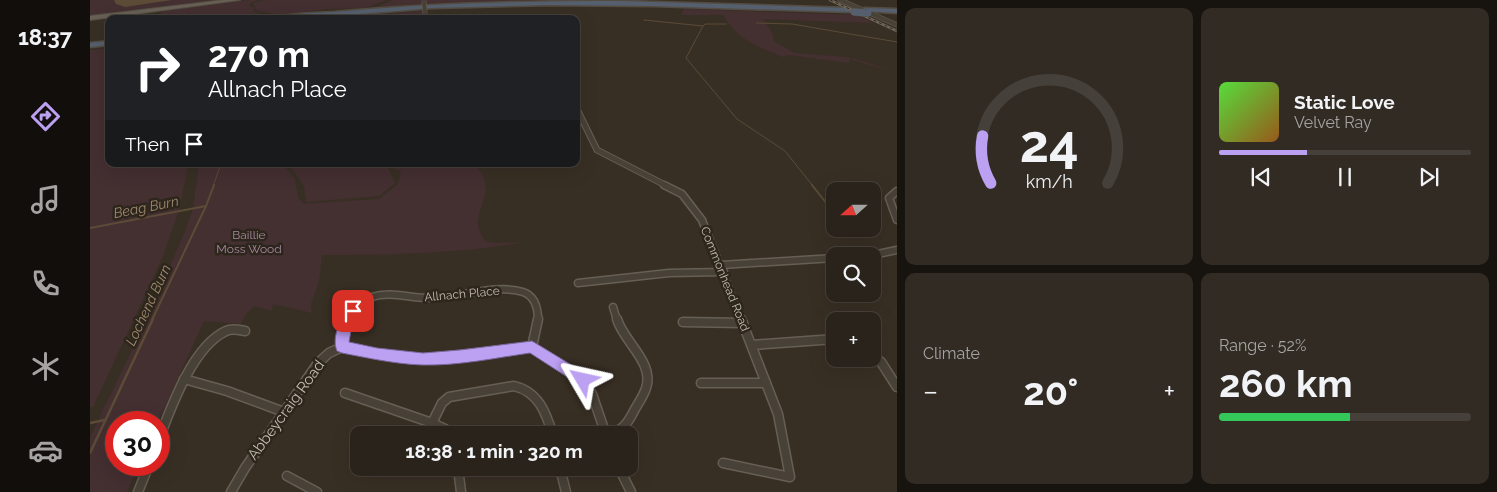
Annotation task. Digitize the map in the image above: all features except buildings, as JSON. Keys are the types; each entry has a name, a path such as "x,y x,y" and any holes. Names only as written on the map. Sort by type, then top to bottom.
{"highway":[{"path":"322,15 400,8 528,3 637,4 852,11"},
{"path":"352,15 446,8 573,5 897,12"},
{"path":"90,44 105,42"}],"main road":[{"path":"114,15 237,0"},
{"path":"90,18 105,16"}],"street":[{"path":"840,0 897,25"},
{"path":"424,1 426,15"},
{"name":"Commonhead Road","path":"580,115 600,153 682,194 702,220 781,424 790,477 723,463"},
{"path":"897,191 889,198 897,220"},
{"path":"881,253 897,250"},
{"path":"578,283 826,259"},
{"name":"Allnach Place","path":"342,347 343,332 348,318 358,306 372,297 390,294 436,298 510,290 525,293 536,304 539,322 532,347"},
{"path":"613,307 624,336 644,364 648,382 626,426"},
{"path":"684,322 743,323"},
{"path":"170,413 184,379 221,333 233,329 246,331"},
{"path":"752,345 826,340"},
{"path":"342,347 377,354 423,359 532,347 583,380 592,394 604,426"},
{"name":"Abbeycraig Road","path":"231,492 245,468 318,363 329,352 342,347"},
{"path":"881,362 897,387"},
{"path":"184,379 227,391 284,412"},
{"path":"701,383 766,383"},
{"path":"432,423 442,403 449,397 514,386 531,393 543,405 550,426"},
{"path":"345,393 438,426"},
{"path":"138,492 145,476"},
{"path":"287,476 317,492"},
{"path":"459,476 461,492"},
{"path":"562,476 566,492"},
{"path":"623,476 631,492"}],"green space":[{"path":"90,0 230,0 105,15 90,18"},
{"path":"258,0 250,3 250,6 254,8 253,11 260,14 279,15 161,15 162,11"},
{"path":"266,0 386,0 365,8 327,9 279,15 256,10 253,3"},
{"path":"393,0 554,0 373,8"},
{"path":"684,9 857,15 873,23 763,19 772,33 774,41 794,53 846,57 897,73 849,59 849,63 788,55 783,57 748,41 735,31 723,15 681,15"},
{"path":"352,10 304,15 283,15"},
{"path":"422,11 423,15 374,15"},
{"path":"105,48 105,167 187,167 180,207 163,256 93,407 90,407 90,50"},
{"name":"Baillie Moss Wood","path":"199,167 285,167 295,179 298,197 303,204 379,199 398,184 401,171 392,167 477,167 486,186 478,223 484,240 492,243 525,242 449,251 322,255 319,281 311,304 312,313 273,304 272,311 254,306 245,315 241,324 204,321 163,411 105,411 105,476 134,476 127,492 90,492 90,437 150,313 193,208"},
{"path":"291,167 387,167 395,183 379,196 306,202 304,186"}],"shaded area":[{"path":"114,0 172,0 125,7 116,4"}],"waterway":[{"path":"644,20 703,26"},
{"path":"756,23 792,24 897,42"},
{"path":"703,26 705,24 726,24"},
{"path":"703,26 686,58 737,119 785,151 813,186"},
{"name":"Lochend Burn","path":"213,186 220,167"},
{"name":"Lochend Burn","path":"206,206 214,185"},
{"path":"812,185 826,203"},
{"name":"Beag Burn","path":"90,228 206,206"},
{"name":"Lochend Burn","path":"152,320 206,206"},
{"name":"Lochend Burn","path":"90,453 153,319"},
{"path":"90,423 105,420"}],"railway":[{"path":"830,0 897,31"}],"route":[{"path":"353,311 345,324 342,347 377,354 423,359 460,356 528,346 540,350 583,380"}]}
